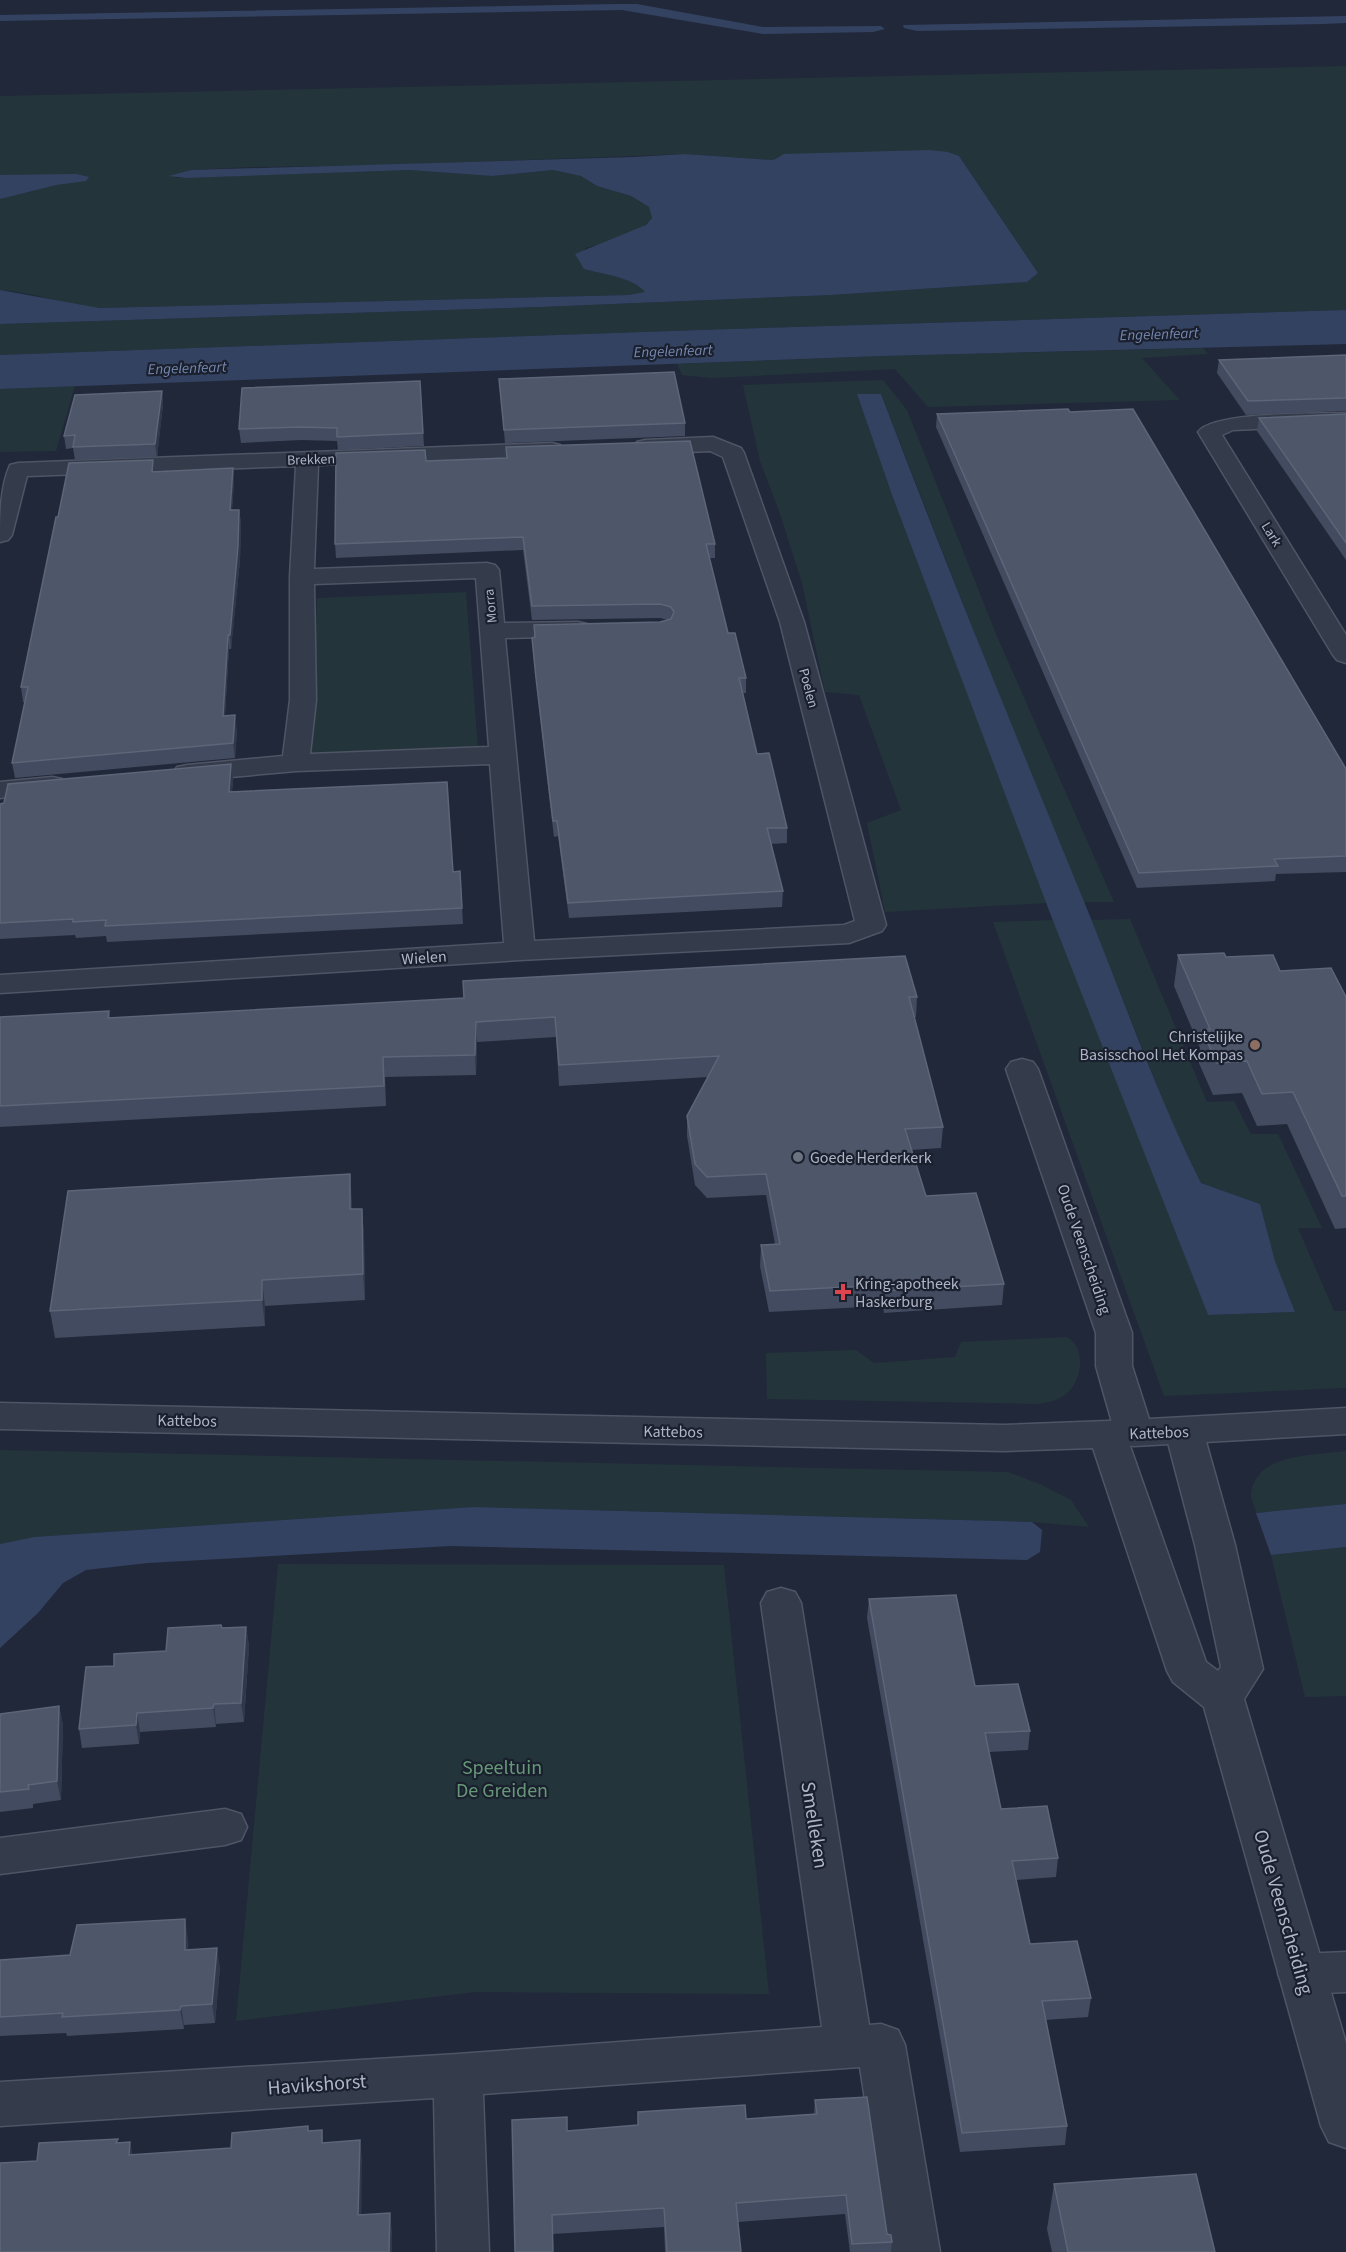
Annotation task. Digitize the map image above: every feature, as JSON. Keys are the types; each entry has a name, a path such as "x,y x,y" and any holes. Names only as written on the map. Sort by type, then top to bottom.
{"street":[{"name":"Lark","path":"1346,419 1230,424 1209,432 1346,655"},
{"name":"Poelen","path":"629,447 712,444 733,453 792,622 871,925 849,934"},
{"name":"Brekken","path":"0,535 18,470 569,449"},
{"path":"296,763 303,700 302,577 307,459"},
{"name":"Morra","path":"302,577 487,570 520,951"},
{"path":"493,631 601,628"},
{"path":"165,775 296,763 503,755"},
{"path":"0,790 83,783"},
{"name":"Wielen","path":"0,984 520,951 849,934"},
{"name":"Oude Veenscheiding","path":"1022,1069 1114,1333 1114,1366 1121,1433 1118,1472 1188,1671 1223,1698 1346,2126"},
{"name":"Kattebos","path":"0,1416 993,1438 1184,1431 1346,1420"},
{"path":"1184,1431 1215,1545 1242,1669 1223,1698"},
{"name":"Smelleken","path":"781,1603 849,2046"},
{"path":"0,1856 225,1827"},
{"path":"1301,1974 1346,1972"},
{"path":"463,2252 458,2075 881,2045 914,2252"},
{"name":"Havikshorst","path":"0,2104 458,2075"}],"green space":[{"path":"1346,66 1346,310 0,355 0,324 540,307 831,295 1027,282 1038,273 959,156 948,152 779,156 773,160 685,154 387,165 249,167 191,170 175,178 409,170 492,176 553,170 581,176 597,186 631,196 649,207 652,218 639,230 622,238 585,248 584,269 625,279 645,292 628,295 99,308 87,306 0,290 0,96"},
{"path":"1203,348 1208,354 1142,358 1180,400 928,407 895,369 712,378 682,375 677,364 882,356"},
{"path":"883,380 907,410 996,634 1114,902 1084,902 1001,701 881,394 857,394 892,495 1047,903 885,912 867,823 901,810 859,695 825,692 802,583 760,461 743,385"},
{"path":"75,386 56,451 0,452 0,389"},
{"path":"466,592 478,749 310,755 317,598"},
{"path":"1130,919 1207,1102 1234,1101 1251,1134 1278,1134 1322,1228 1298,1228 1334,1311 1346,1311 1346,1388 1164,1396 993,922 1054,920 1208,1315 1295,1312 1275,1261 1260,1204 1201,1183 1171,1120 1091,920"},
{"path":"1067,1337 1078,1349 1079,1373 1066,1394 1046,1403 767,1399 766,1353 856,1350 874,1363 955,1357 961,1342"},
{"path":"0,1450 1008,1472 1040,1484 1071,1500 1089,1527 1032,1522 473,1507 34,1537 0,1544"},
{"path":"1346,1451 1346,1504 1256,1513 1251,1494 1255,1481 1263,1471 1275,1463 1289,1459"},
{"path":"1346,1547 1346,1696 1305,1697 1271,1555"},
{"name":"Speeltuin De Greiden","path":"278,1564 724,1565 769,1994 475,1992 236,2021"}],"water":[{"path":"637,4 763,27 881,26 885,29 873,32 763,34 622,10 0,21 0,15"},
{"path":"1346,16 1346,23 1323,24 917,31 904,28 903,25"},
{"path":"929,150 959,156 1038,273 1027,282 831,295 540,307 0,324 0,290 99,308 628,295 645,292 625,279 584,269 575,254 646,225 652,218 649,207 631,196 597,186 581,176 553,170 492,176 409,170 186,178 169,176 191,170 685,154 773,160 784,154"},
{"path":"76,174 89,177 86,181 56,185 0,199 0,175"},
{"name":"Engelenfeart","path":"1346,310 1346,344 882,356 0,389 0,355"},
{"path":"857,394 881,394 980,647 1184,1148 1201,1183 1260,1204 1275,1261 1295,1312 1208,1315 1050,913 892,495"},
{"path":"1346,1504 1346,1547 1271,1555 1256,1513"},
{"path":"473,1507 1032,1522 1042,1530 1040,1552 1027,1560 450,1546 148,1563 86,1570 63,1583 38,1613 0,1648 0,1544 34,1537"}],"building":[{"path":"1346,355 1346,398 1248,401 1219,360"},
{"path":"674,372 685,423 504,430 499,379"},
{"path":"420,381 423,433 337,437 337,428 239,429 242,388"},
{"path":"162,391 155,444 73,447 75,435 64,436 75,395"},
{"path":"1068,409 1070,412 1133,409 1346,769 1346,856 1274,859 1278,866 1139,873 937,414"},
{"path":"1346,414 1346,543 1259,418"},
{"path":"690,441 715,544 706,544 728,633 735,633 746,678 739,678 757,754 769,753 787,828 767,828 783,891 568,903 557,821 553,821 550,797 532,638 535,637 534,625 660,622 671,619 674,612 671,607 660,604 532,606 523,537 335,544 336,453 425,450 426,461 507,458 506,447"},
{"path":"153,460 152,472 233,468 230,510 239,510 238,546 230,635 228,635 223,716 235,715 233,743 12,763 28,687 21,687 69,463"},
{"path":"231,764 229,792 447,782 453,872 460,871 462,908 105,926 106,920 73,922 73,919 0,923 0,804 4,803 8,784"},
{"path":"1224,953 1226,957 1273,955 1280,971 1331,968 1346,997 1346,1196 1342,1196 1293,1092 1262,1094 1247,1061 1217,1063 1202,1030 1210,1029 1178,955"},
{"path":"905,956 917,997 909,997 943,1127 905,1129 926,1196 976,1193 1004,1284 885,1291 884,1285 770,1291 761,1245 780,1244 766,1174 707,1177 695,1164 687,1116 719,1056 559,1065 555,1017 476,1022 475,1055 383,1057 384,1086 0,1106 0,1017 109,1011 108,1018 464,998 463,981"},
{"path":"350,1174 350,1209 362,1209 363,1274 262,1280 262,1300 50,1311 68,1191"},
{"path":"956,1595 975,1686 1018,1684 1030,1731 985,1733 1001,1809 1047,1806 1058,1858 1012,1861 1030,1944 1077,1941 1091,1998 1042,2001 1067,2126 962,2133 869,1599"},
{"path":"221,1625 222,1628 246,1627 241,1703 214,1704 213,1708 137,1713 136,1725 79,1729 86,1667 114,1666 114,1654 166,1651 168,1628"},
{"path":"59,1706 57,1781 28,1785 29,1789 0,1792 0,1714"},
{"path":"185,1919 185,1950 217,1948 212,2004 181,2006 180,2010 62,2017 63,2013 0,2017 0,1960 70,1955 77,1925"},
{"path":"867,2097 887,2234 891,2235 892,2242 852,2244 846,2195 736,2203 741,2252 667,2252 664,2208 552,2215 553,2252 515,2252 512,2120 567,2117 567,2131 638,2125 638,2112 745,2105 746,2119 817,2114 815,2100"},
{"path":"308,2126 308,2131 322,2130 322,2143 360,2140 358,2215 390,2213 389,2252 0,2252 0,2163 37,2161 39,2143 118,2139 116,2143 130,2142 129,2155 231,2148 232,2133"},
{"path":"1196,2174 1215,2252 1068,2252 1054,2184"}],"place":[{"name":"Christelijke Basisschool Het Kompas","path":"1255,1045"},
{"name":"Goede Herderkerk","path":"798,1157"},
{"name":"Kring-apotheek Haskerburg","path":"843,1292"}]}
